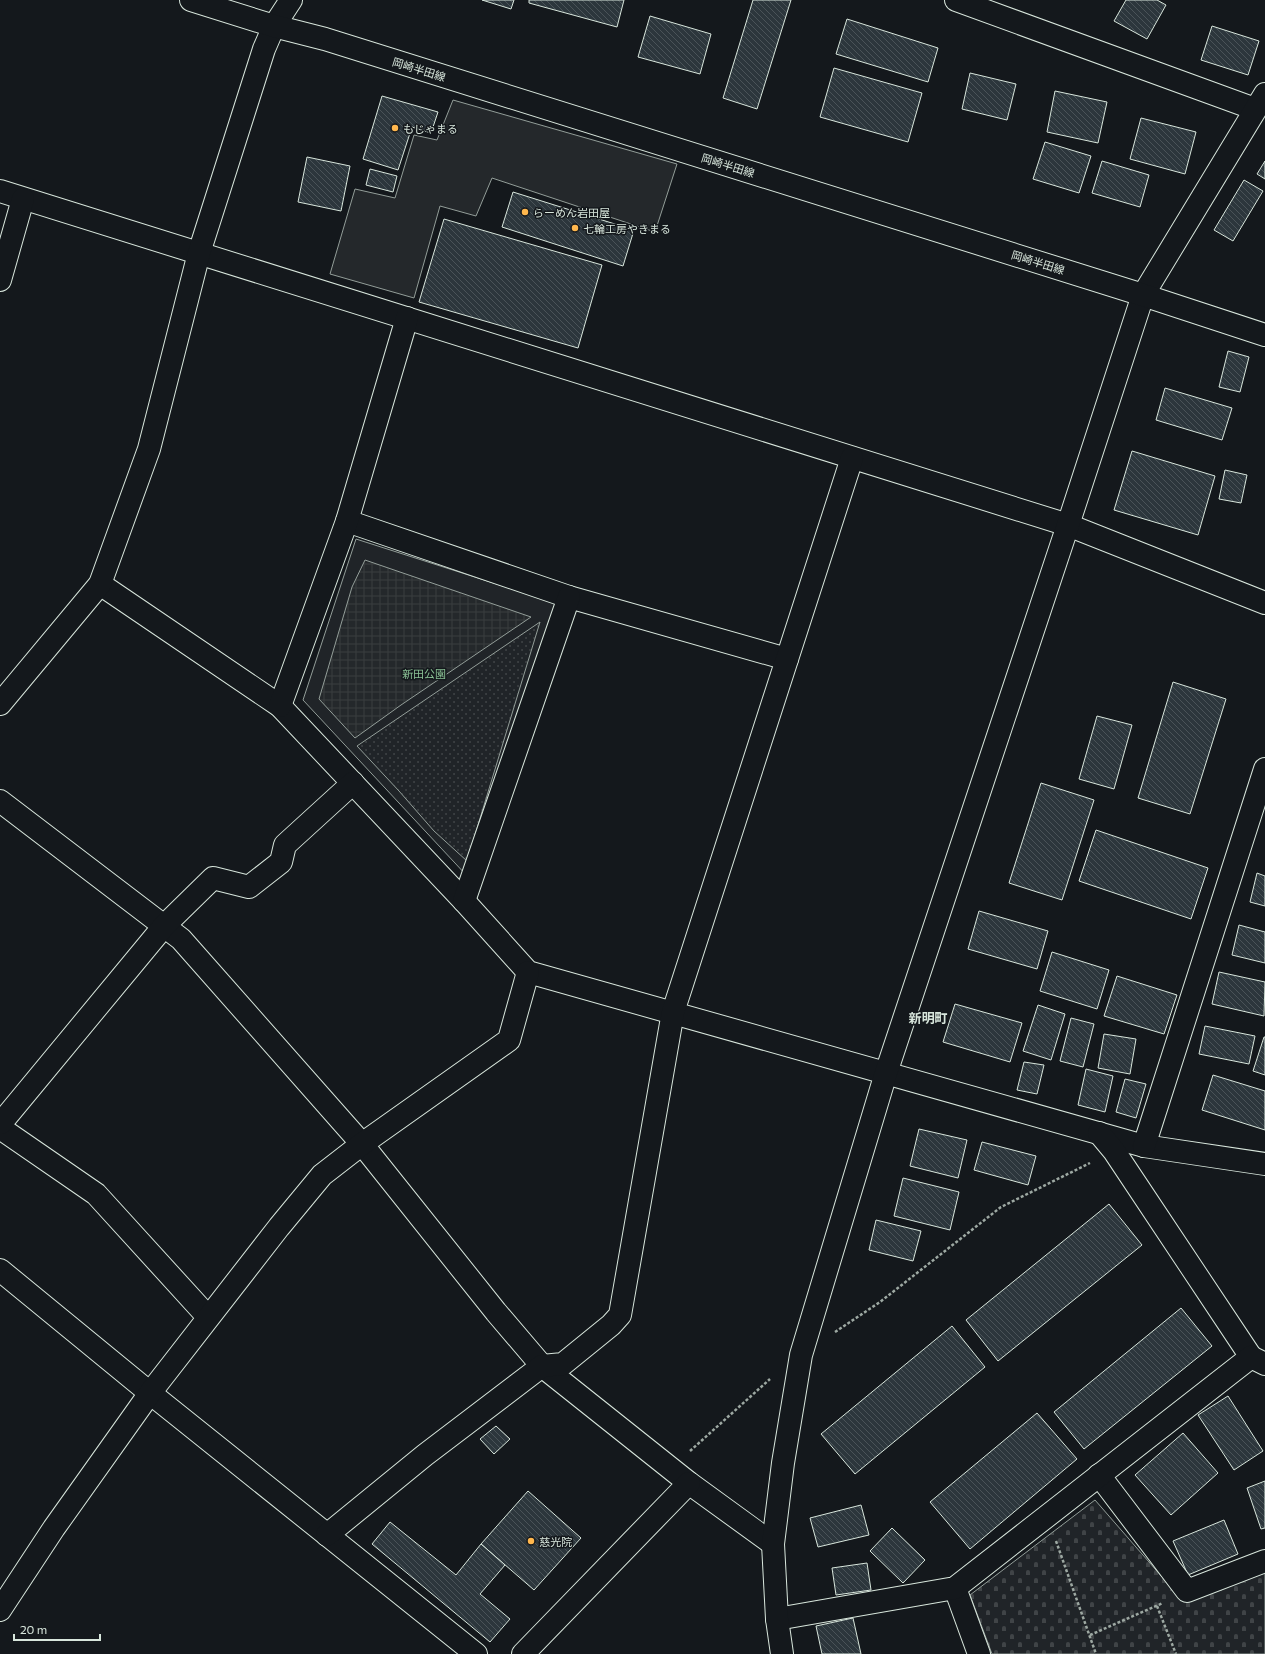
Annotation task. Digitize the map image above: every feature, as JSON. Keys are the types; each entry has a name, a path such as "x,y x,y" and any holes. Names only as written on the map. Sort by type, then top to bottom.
{"street":[{"name":"岡崎半田線","path":"191,0 274,26 325,39 1143,295 1265,335"},
{"path":"0,704 100,584 148,449 199,253 262,57 274,26 290,0"},
{"path":"782,1654 777,1619 773,1544 782,1463 801,1355 886,1073 1143,295 1260,101 956,0"},
{"path":"0,191 1068,525 1265,603"},
{"path":"0,280 23,199"},
{"path":"280,706 347,522 407,318"},
{"path":"327,1535 425,1455 542,1366 563,1364 611,1325 620,1314 673,1012 852,458"},
{"path":"347,522 569,597 787,659"},
{"path":"100,584 280,706 528,972 1144,1146 1265,1164"},
{"path":"464,902 569,597"},
{"path":"1144,1146 1265,769"},
{"path":"208,1318 96,1194 6,1132 0,1122 164,926 214,878 249,886 281,862 285,845 353,783"},
{"path":"0,801 181,939 362,1144 496,1312 542,1366 689,1483 773,1544"},
{"path":"0,1610 54,1528 150,1393 279,1227 322,1175 362,1144 509,1040 528,972"},
{"path":"777,1619 956,1588 1099,1475 1258,1360 1114,1151 1099,1133"},
{"path":"0,1270 150,1393 476,1654"},
{"path":"1099,1475 1187,1591 1265,1561"},
{"path":"523,1654 689,1483"},
{"path":"956,1588 979,1654"}],"path":[{"path":"834,1333 880,1302 1001,1207 1114,1151"},
{"path":"1047,1516 1096,1654"},
{"path":"1090,1635 1157,1606 1187,1591"},
{"path":"1157,1606 1176,1654"}],"green space":[{"name":"新田公園","path":"356,539 559,604 468,877 303,700"},
{"path":"540,622 467,861 434,831 357,746"},
{"path":"1095,1500 1183,1601 1265,1573 1265,1654 992,1654 970,1595"}],"shaded area":[{"path":"453,100 677,164 655,232 492,178 476,216 440,206 414,298 330,274 355,189 395,198 414,135 437,140"},
{"path":"365,560 531,617 355,738 319,699 352,587"}],"building":[{"path":"482,0 514,0 511,9"},
{"path":"529,0 624,0 617,27 529,3"},
{"path":"753,0 791,0 757,109 723,98"},
{"path":"1126,0 1157,0 1166,5 1147,39 1114,21"},
{"path":"650,16 711,34 700,74 638,57"},
{"path":"847,19 938,48 928,82 836,54"},
{"path":"1212,26 1259,41 1248,75 1201,60"},
{"path":"834,68 922,93 908,142 820,117"},
{"path":"970,73 1016,84 1007,120 962,109"},
{"path":"1055,91 1107,102 1098,143 1047,132"},
{"path":"382,96 438,112 431,133 412,127 398,170 363,159"},
{"path":"1141,118 1196,132 1185,174 1130,159"},
{"path":"1045,142 1091,156 1079,193 1033,179"},
{"path":"307,157 350,166 341,211 298,202"},
{"path":"1102,161 1149,175 1140,207 1092,193"},
{"path":"1265,161 1265,179 1257,174"},
{"path":"370,169 397,176 393,192 366,185"},
{"path":"1244,180 1263,191 1233,241 1214,230"},
{"path":"513,192 634,230 623,266 502,227"},
{"path":"444,219 602,265 578,348 419,302"},
{"path":"1228,351 1249,357 1240,392 1219,387"},
{"path":"1165,388 1232,408 1222,440 1156,420"},
{"path":"1132,451 1215,476 1198,535 1114,510"},
{"path":"1225,470 1247,475 1241,503 1219,499"},
{"path":"1173,682 1226,699 1190,814 1138,798"},
{"path":"1097,716 1132,725 1114,789 1079,779"},
{"path":"1041,783 1094,800 1062,900 1009,883"},
{"path":"1096,830 1208,868 1191,919 1079,881"},
{"path":"1257,873 1265,876 1265,906 1250,902"},
{"path":"979,911 1048,931 1037,969 968,949"},
{"path":"1239,925 1265,932 1265,963 1232,955"},
{"path":"1052,952 1109,970 1097,1009 1040,991"},
{"path":"1219,972 1265,982 1264,1016 1212,1004"},
{"path":"1117,976 1177,995 1164,1034 1104,1016"},
{"path":"955,1004 1022,1023 1010,1062 943,1042"},
{"path":"1038,1005 1065,1014 1051,1060 1023,1051"},
{"path":"1071,1018 1094,1024 1083,1067 1060,1061"},
{"path":"1205,1026 1255,1036 1249,1064 1199,1054"},
{"path":"1104,1034 1136,1039 1130,1074 1098,1068"},
{"path":"1265,1037 1265,1075 1253,1071"},
{"path":"1024,1062 1044,1065 1037,1094 1017,1090"},
{"path":"1086,1069 1113,1076 1105,1112 1078,1105"},
{"path":"1213,1075 1265,1091 1265,1130 1202,1110"},
{"path":"1125,1079 1146,1084 1136,1118 1116,1112"},
{"path":"919,1129 967,1140 958,1178 910,1166"},
{"path":"982,1142 1036,1156 1028,1185 974,1170"},
{"path":"903,1178 959,1192 950,1230 894,1216"},
{"path":"1109,1204 1142,1245 998,1361 966,1320"},
{"path":"876,1220 921,1231 913,1261 869,1250"},
{"path":"1181,1308 1212,1346 1084,1449 1054,1412"},
{"path":"952,1326 985,1367 855,1474 821,1434"},
{"path":"1228,1396 1263,1451 1234,1470 1198,1415"},
{"path":"1037,1413 1077,1459 970,1549 930,1502"},
{"path":"496,1426 510,1439 494,1454 480,1439"},
{"path":"1183,1433 1218,1473 1171,1515 1135,1475"},
{"path":"1265,1481 1265,1528 1261,1529 1247,1488"},
{"name":"慈光院","path":"528,1491 581,1538 534,1590 481,1544"},
{"path":"861,1505 869,1535 818,1547 810,1518"},
{"path":"1224,1520 1238,1554 1188,1575 1173,1541"},
{"path":"390,1522 456,1575 481,1544 505,1565 480,1594 510,1619 490,1642 372,1544"},
{"path":"892,1528 925,1560 903,1583 870,1551"},
{"path":"867,1563 871,1590 836,1595 832,1568"},
{"path":"853,1618 861,1654 822,1654 816,1626"}],"place":[{"name":"もじゃまる","path":"395,128"},
{"name":"らーめん岩田屋","path":"525,212"},
{"name":"七輪工房やきまる","path":"575,228"},
{"name":"慈光院","path":"531,1541"}],"district":[{"name":"新明町","path":"928,1018"}]}
